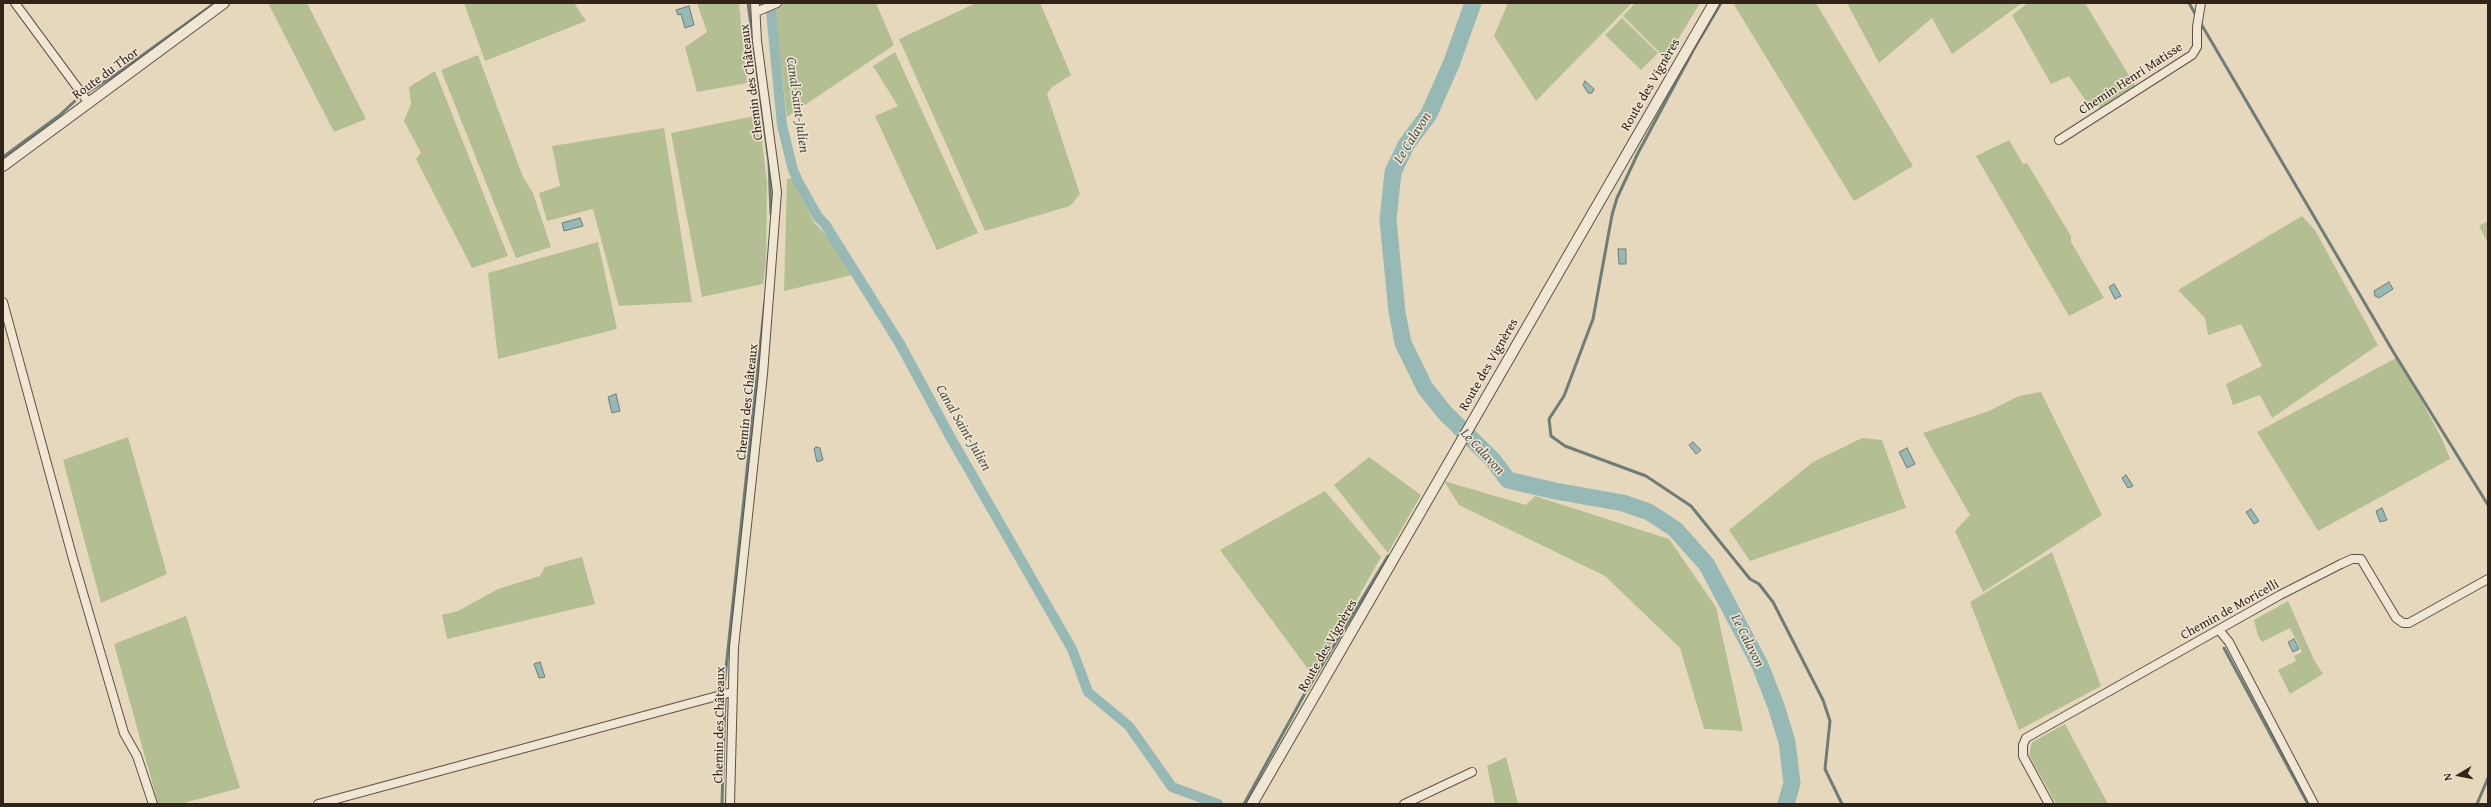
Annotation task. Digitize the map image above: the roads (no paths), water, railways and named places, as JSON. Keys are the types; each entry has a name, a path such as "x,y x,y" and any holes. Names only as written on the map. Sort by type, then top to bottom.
{"street":[{"path":"15,3 88,102"},
{"name":"Route du Thor","path":"3,166 224,3"},
{"name":"Chemin des Châteaux","path":"730,804 734,647 763,374 777,192 755,3"},
{"path":"756,12 777,3"},
{"name":"Route des Vignères","path":"1252,804 1714,3"},
{"name":"Chemin Henri Matisse","path":"2059,140 2192,55 2197,47 2197,27 2201,3"},
{"path":"3,302 73,559 124,733 137,756 153,804"},
{"name":"Chemin de Moricelli","path":"2049,804 2023,756 2023,745 2026,738 2219,630 2352,559 2361,559 2368,567 2396,618 2403,623 2409,623 2488,579"},
{"path":"2219,630 2229,642 2314,804"},
{"path":"318,804 732,692"},
{"path":"1404,804 1472,772"}],"water":[{"path":"689,6 694,25 685,28 681,14 678,15 676,10"},
{"path":"1585,81 1594,89 1592,93 1588,93 1583,85"},
{"path":"580,218 583,226 564,231 562,223"},
{"path":"1618,249 1626,249 1626,264 1619,264"},
{"path":"2389,282 2393,289 2379,298 2375,296 2374,291"},
{"path":"2114,284 2121,296 2115,299 2109,287"},
{"path":"616,394 620,411 612,413 608,397"},
{"path":"1693,442 1701,450 1696,454 1689,445"},
{"path":"816,447 820,448 823,460 817,462 814,449"},
{"path":"1907,448 1915,464 1907,468 1899,452"},
{"path":"2126,475 2133,486 2128,488 2122,478"},
{"path":"2382,508 2387,520 2380,522 2376,511"},
{"path":"2251,509 2259,521 2254,524 2246,512"},
{"path":"2294,639 2299,649 2293,652 2288,642"},
{"path":"540,662 545,677 539,678 534,664"}],"waterway":[{"path":"3,157 60,115 77,99 115,75 215,3"},
{"path":"748,3 769,162 771,214"},
{"name":"Le Calavon","path":"1473,3 1452,62 1429,114 1406,145 1393,172 1388,220 1397,312 1403,343 1425,388 1445,413 1493,460 1508,480 1555,491 1623,503 1649,512 1675,529 1707,565 1760,665 1776,706 1787,742 1792,783 1786,804"},
{"path":"1721,3 1695,47 1638,153 1617,198 1612,215 1593,319 1564,396 1549,419 1551,436 1565,446 1646,476 1691,506 1750,579 1759,584 1773,602 1823,700 1830,721 1825,769 1842,804"},
{"path":"2189,3 2197,17"},
{"name":"Canal Saint-Julien","path":"771,11 782,125 793,170 818,217 825,224 900,344 952,440 1072,649 1088,692 1129,726 1172,787 1218,804"},
{"path":"2200,22 2394,353 2488,505"},
{"path":"724,687 765,301"},
{"path":"1244,804 1304,695 1388,556"},
{"path":"2224,648 2308,804"},
{"path":"722,804 725,699"},
{"path":"2477,804 2488,778"}]}
